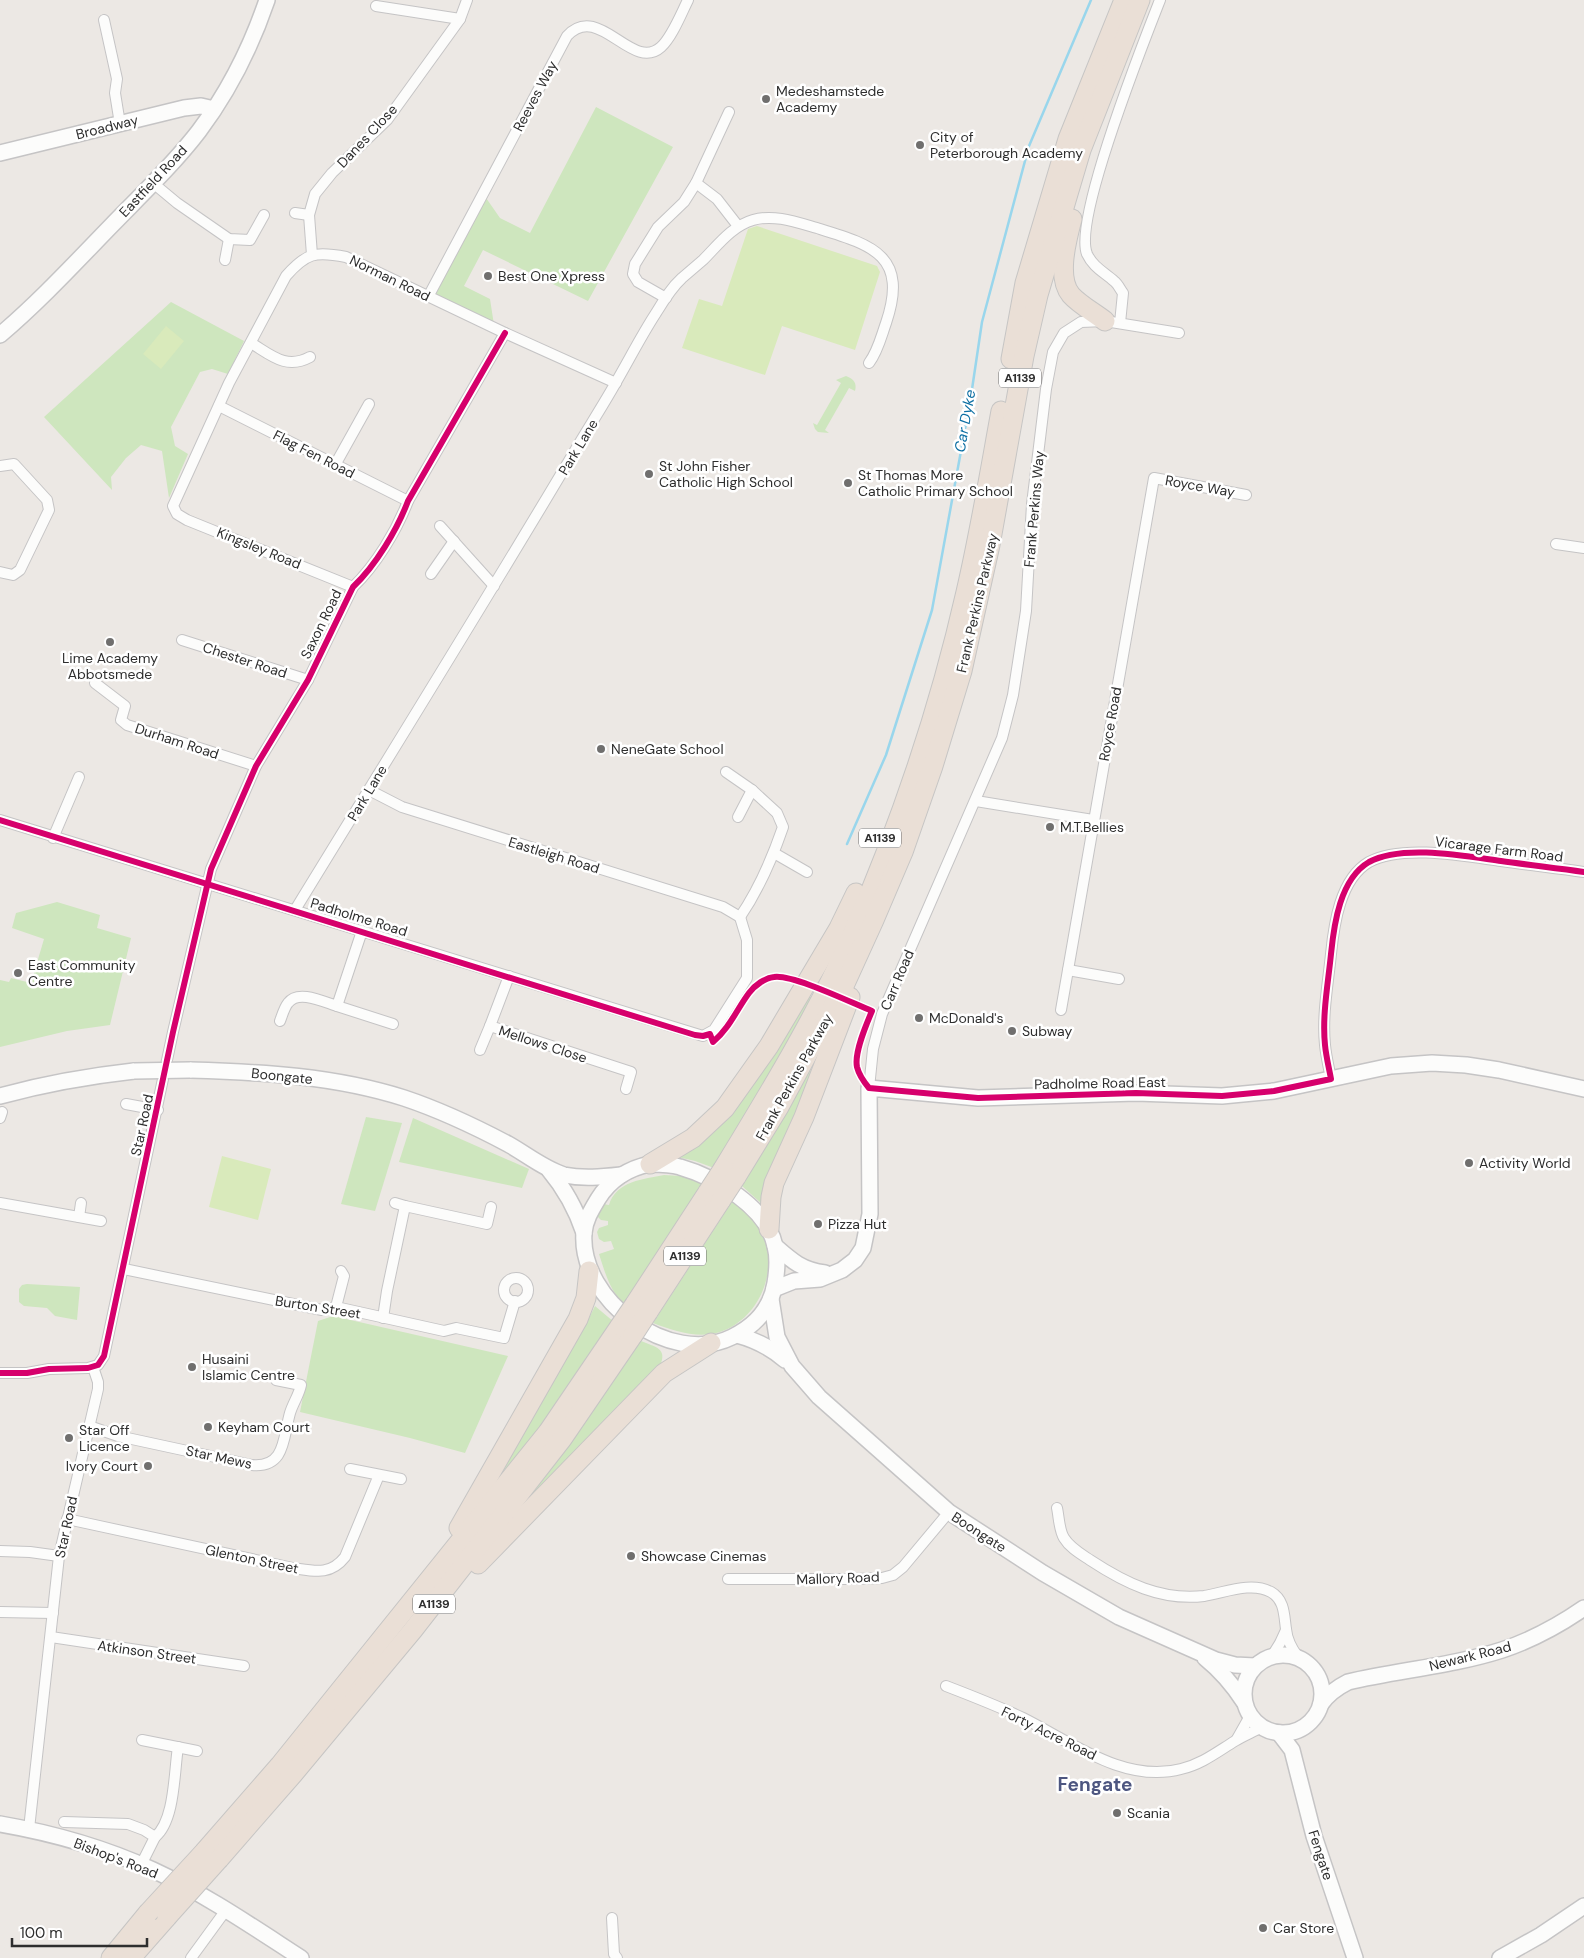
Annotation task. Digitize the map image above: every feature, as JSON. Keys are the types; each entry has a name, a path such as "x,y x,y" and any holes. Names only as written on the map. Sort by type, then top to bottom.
{"highway":[{"name":"Frank Perkins Parkway","path":"837,996 849,941 894,830 919,761 939,696 966,592 1028,274 1068,139 1124,0"},
{"name":"Frank Perkins Parkway","path":"627,1331 729,1173 771,1090 837,996 867,958 874,920 903,852 933,766 962,671 990,545 1024,356 1038,295 1081,150 1140,0"},
{"path":"1113,322 1071,294 1065,282 1064,266 1066,240 1118,54"},
{"name":"A1139","path":"650,1164 694,1138 725,1108 769,1046 839,928 870,866 920,736 939,696"},
{"name":"A1139","path":"772,1238 771,1197 774,1183 804,1116 837,996"},
{"name":"A1139","path":"428,1581 578,1319 586,1298 589,1271"},
{"name":"A1139","path":"130,1958 167,1917 280,1765 627,1331"},
{"name":"A1139","path":"111,1958 148,1913 212,1855 294,1773 413,1630 562,1439 627,1331"},
{"name":"A1139","path":"413,1630 664,1373 711,1344"}],"street":[{"name":"Eastfield Road","path":"0,335 46,294 152,183 198,131 214,109 254,38 267,0"},
{"name":"Danes Close","path":"312,255 309,215 314,194 332,173 387,120 460,18 468,0"},
{"name":"Reeves Way","path":"428,297 567,36 579,27 594,26 634,49 643,53 652,52 659,49 665,42 688,0"},
{"path":"1113,322 1123,293 1115,282 1096,268 1087,254 1085,234 1097,181 1120,107 1160,0"},
{"path":"376,6 460,18"},
{"path":"104,20 117,79 115,93 120,124"},
{"name":"Broadway","path":"0,153 192,107 201,106 214,109"},
{"path":"666,298 638,282 633,274 635,264 658,227 684,202 696,183 729,112"},
{"path":"152,183 229,239 250,240 264,215"},
{"path":"696,183 717,199 738,226"},
{"path":"295,213 309,215"},
{"name":"Park Lane","path":"296,910 616,383 635,345 681,279 738,226 755,219 776,218 819,229 863,244 882,256 888,264 894,295 877,349 870,363"},
{"path":"225,260 229,239"},
{"name":"Norman Road","path":"312,255 327,253 346,257 428,297 616,383"},
{"path":"219,406 286,276 299,262 312,255"},
{"name":"Frank Perkins Way","path":"976,801 1002,738 1014,695 1026,611 1032,504 1046,389 1053,352 1064,333 1081,322 1113,322 1179,333"},
{"name":"Saxon Road","path":"207,884 211,869 256,766 308,680 353,587 365,575 402,518 408,501 506,333"},
{"path":"251,343 284,362 301,362 310,357"},
{"path":"335,465 369,404"},
{"name":"Flag Fen Road","path":"219,406 408,501"},
{"name":"Kingsley Road","path":"219,406 174,502 175,512 187,520 353,587"},
{"path":"0,466 14,464 47,500 49,510 20,570 13,575 0,572"},
{"name":"Royce Way","path":"1154,478 1246,494"},
{"name":"Royce Road","path":"1060,1010 1154,478"},
{"path":"440,526 494,586"},
{"path":"431,574 454,541"},
{"path":"1556,544 1584,548"},
{"name":"Chester Road","path":"182,640 308,680"},
{"name":"Durham Road","path":"95,683 125,706 121,720 127,725 256,766"},
{"path":"726,772 752,790 778,813 783,827 774,853 756,892 740,917"},
{"path":"53,838 79,777"},
{"name":"Eastleigh Road","path":"369,790 402,807 723,908 740,917"},
{"path":"738,817 752,790"},
{"path":"976,801 1093,820"},
{"name":"Carr Road","path":"772,1294 794,1281 820,1279 842,1270 859,1256 863,1248 868,1231 870,1205 869,1088 873,1049 882,1014 976,801"},
{"name":"Padholme Road","path":"0,820 53,838 296,910 695,1035 704,1036 714,1030 747,978 747,940 740,917"},
{"path":"774,853 807,872"},
{"name":"Vicarage Farm Road","path":"1331,1079 1325,1044 1325,1020 1332,938 1345,892 1356,874 1369,862 1401,854 1430,853 1584,872"},
{"name":"Star Road","path":"29,1829 59,1556 98,1389 98,1382 93,1367 98,1365 104,1356 158,1110 173,1032 207,884"},
{"path":"337,1006 362,931"},
{"path":"1068,970 1119,979"},
{"name":"Mellows Close","path":"509,976 490,1026 631,1072 626,1089"},
{"path":"280,1021 288,1003 295,997 303,997 392,1024"},
{"path":"480,1050 490,1026"},
{"name":"Padholme Road East","path":"869,1088 978,1098 1136,1093 1222,1096 1274,1091 1391,1066 1442,1064 1466,1065 1499,1070 1584,1089"},
{"name":"Boongate","path":"0,1096 48,1084 101,1074 134,1071 190,1070 299,1077 380,1092 449,1115 524,1153 548,1169 580,1178 621,1175"},
{"path":"126,1104 158,1110"},
{"path":"772,1238 777,1270 772,1294 760,1316 751,1326 737,1335 711,1344 690,1344 676,1342 649,1331 632,1321 608,1300 589,1271 584,1233 593,1206 602,1192 621,1175 650,1164 678,1166 718,1182 750,1207 772,1238 797,1264 810,1271 832,1273"},
{"name":"Boongate","path":"548,1169 572,1201 584,1233"},
{"path":"0,1203 101,1221"},
{"path":"79,1217 81,1203"},
{"path":"383,1318 386,1311 387,1291 400,1205 487,1224 491,1207"},
{"name":"Burton Street","path":"124,1269 322,1310 336,1307 444,1331 456,1328 504,1338 515,1302"},
{"path":"336,1307 344,1276 341,1271"},
{"name":"Boongate","path":"772,1294 777,1337 792,1366"},
{"name":"Boongate","path":"737,1335 760,1342 774,1350 792,1366 819,1397 949,1512 1043,1573 1119,1617 1216,1660 1235,1665 1254,1666"},
{"path":"0,1373 27,1373 49,1369 93,1367"},
{"name":"Star Mews","path":"89,1426 118,1436 259,1466 267,1464 279,1454 292,1405 299,1396 301,1385 276,1380"},
{"path":"276,1424 287,1427"},
{"path":"350,1469 400,1479"},
{"name":"Glenton Street","path":"67,1519 293,1568 326,1572 339,1565 345,1558 379,1475"},
{"path":"1057,1508 1063,1537 1072,1548 1112,1575 1143,1589 1173,1596 1204,1596 1251,1588 1262,1589 1271,1593 1279,1599 1286,1617 1286,1630 1290,1644 1298,1657"},
{"name":"Mallory Road","path":"728,1578 854,1579 882,1578 893,1575 903,1567 949,1512"},
{"path":"0,1552 30,1552 59,1556"},
{"name":"Newark Road","path":"1321,1704 1337,1687 1348,1682 1472,1658 1502,1650 1532,1639 1584,1608"},
{"path":"0,1612 53,1614"},
{"path":"1272,1656 1286,1630"},
{"name":"Atkinson Street","path":"51,1638 244,1666"},
{"name":"Boongate","path":"1198,1652 1216,1666 1231,1683 1247,1709"},
{"path":"1236,1740 1247,1709 1245,1683 1254,1666 1272,1656 1285,1654 1298,1657 1308,1663 1320,1682 1322,1693 1318,1712 1292,1750"},
{"name":"Newark Road","path":"1315,1672 1325,1677 1348,1682"},
{"name":"Forty Acre Road","path":"946,1686 1021,1717 1111,1763 1132,1771 1156,1773 1180,1770 1197,1764 1236,1740 1262,1727"},
{"path":"1247,1709 1262,1727 1279,1733 1299,1730 1308,1724"},
{"name":"Fengate","path":"1279,1733 1292,1750 1314,1836 1355,1958"},
{"path":"148,1753 146,1741 197,1751"},
{"path":"141,1865 155,1837 162,1832 170,1808 178,1747"},
{"path":"64,1822 128,1824 155,1837"},
{"name":"Bishop's Road","path":"0,1824 29,1829 86,1844 141,1865 226,1910"},
{"path":"1500,1958 1541,1935 1584,1906"},
{"path":"191,1958 226,1910 301,1958"},
{"path":"612,1918 614,1954 617,1958"}],"green space":[{"path":"596,107 673,147 588,301 483,250 464,286 490,299 494,325 431,296 484,195 500,218 530,233"},
{"path":"757,226 877,266 880,272 855,350 782,326 765,375 682,348 699,299 722,306 748,229"},
{"path":"171,302 244,341 228,374 212,369 200,372 171,427 175,446 188,454 169,498 162,451 141,445 126,458 111,477 112,490 44,417"},
{"path":"166,326 184,341 161,369 143,354"},
{"path":"846,376 854,382 856,386 855,391 849,388 825,430 829,433 818,432 813,423 817,425 841,383 836,380"},
{"path":"57,902 100,915 97,928 131,938 110,1025 67,1031 0,1047 0,980 9,982 11,978 31,983 44,939 12,928 16,913"},
{"path":"808,996 814,998 714,1168 678,1157"},
{"path":"806,1069 814,1072 762,1204 742,1186"},
{"path":"366,1117 402,1123 375,1211 341,1204"},
{"path":"413,1118 529,1169 522,1188 399,1162"},
{"path":"222,1156 271,1169 258,1220 209,1207"},
{"path":"664,1175 682,1176 704,1184 625,1306 612,1288 599,1254 614,1249 611,1241 604,1242 599,1239 597,1232 599,1228 608,1225 608,1221 601,1220 596,1215 603,1204 609,1205 613,1197 624,1186 632,1182"},
{"path":"733,1200 754,1220 763,1234 767,1248 769,1263 767,1278 755,1305 734,1326 712,1334 686,1333 653,1323"},
{"path":"22,1285 80,1287 77,1320 55,1316 47,1308 24,1306 19,1302 19,1289"},
{"path":"595,1306 614,1322 502,1481 496,1477"},
{"path":"333,1316 508,1356 465,1453 300,1412 318,1321"},
{"path":"641,1341 659,1349 662,1355 660,1366 535,1497 529,1492"}],"waterway":[{"name":"Car Dyke","path":"847,844 886,755 932,610 971,396 982,322 1029,146 1091,0"}],"cycle path":[{"path":"0,1373 27,1373 49,1369 88,1368 98,1365 104,1356 173,1032 211,869 256,766 308,680 353,587 385,547 408,501 505,333"},
{"path":"0,820 695,1035 703,1036 710,1034 713,1042 724,1031 749,993 757,985 774,977 794,980 872,1011 857,1054 859,1073 869,1088 978,1098 1136,1093 1222,1096 1274,1091 1331,1079 1325,1049 1324,1022 1332,942 1340,903 1351,879 1359,870 1369,862 1383,857 1416,852 1452,854 1584,872"}],"place":[{"name":"Medeshamstede Academy","path":"766,99"},
{"name":"City of Peterborough Academy","path":"920,145"},
{"name":"Best One Xpress","path":"488,276"},
{"name":"St John Fisher Catholic High School","path":"649,474"},
{"name":"St Thomas More Catholic Primary School","path":"848,483"},
{"name":"Lime Academy Abbotsmede","path":"110,642"},
{"name":"NeneGate School","path":"601,749"},
{"name":"M.T.Bellies","path":"1050,827"},
{"name":"East Community Centre","path":"18,973"},
{"name":"McDonald's","path":"919,1018"},
{"name":"Subway","path":"1012,1031"},
{"name":"Activity World","path":"1469,1163"},
{"name":"Pizza Hut","path":"818,1224"},
{"name":"Husaini Islamic Centre","path":"192,1367"},
{"name":"Keyham Court","path":"208,1427"},
{"name":"Star Off Licence","path":"69,1438"},
{"name":"Ivory Court","path":"148,1466"},
{"name":"Showcase Cinemas","path":"631,1556"},
{"name":"Scania","path":"1117,1813"},
{"name":"Car Store","path":"1263,1928"}],"district":[{"name":"Fengate","path":"1095,1784"}]}
